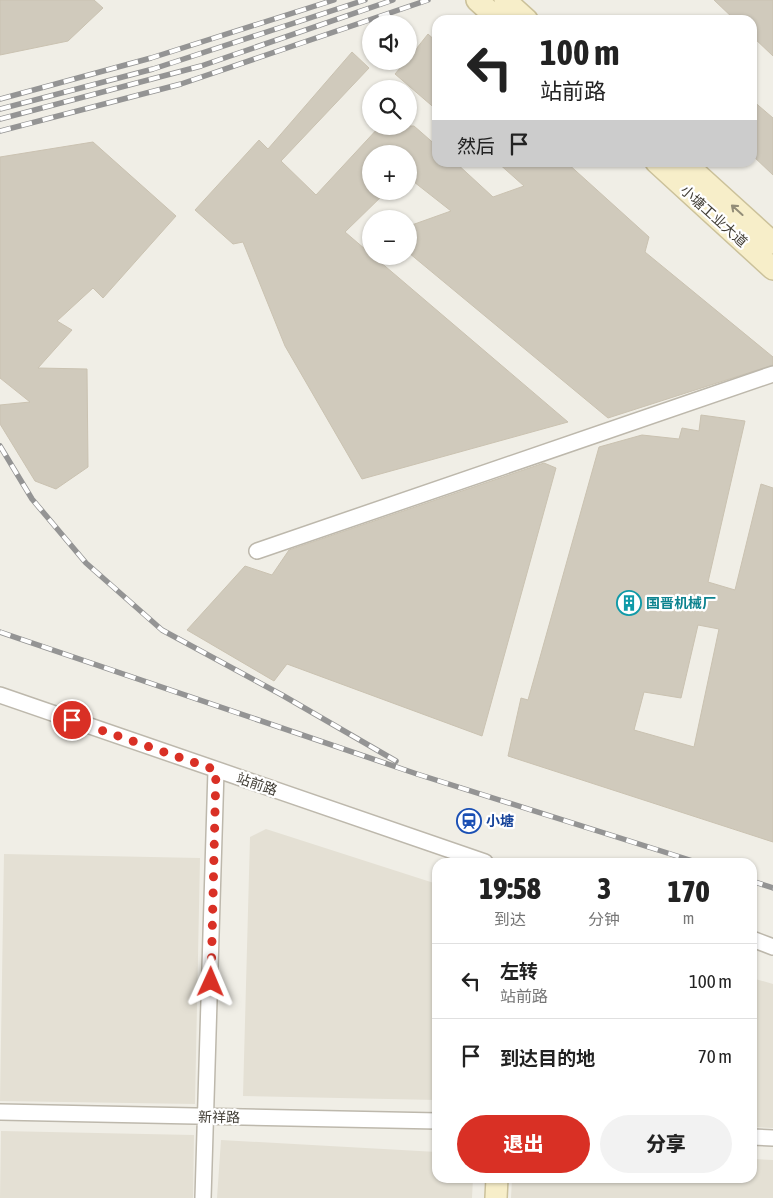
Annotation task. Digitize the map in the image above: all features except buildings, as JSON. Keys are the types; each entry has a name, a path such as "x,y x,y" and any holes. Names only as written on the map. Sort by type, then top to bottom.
{"main road":[{"path":"477,0 494,15"},
{"path":"505,0 522,15"},
{"name":"小塘工业大道","path":"661,167 773,269"},
{"name":"小塘工业大道","path":"689,167 773,243"},
{"path":"496,1198 497,1183"}],"street":[{"path":"257,551 773,374"},
{"name":"站前路","path":"0,695 473,858"},
{"path":"203,1198 207,1116 216,770"},
{"path":"757,941 773,947"},
{"name":"新祥路","path":"0,1112 432,1121"},
{"path":"757,1137 773,1138"}],"shaded area":[{"path":"266,829 432,882 432,1100 243,1096 250,837"},
{"path":"4,854 200,858 195,1104 0,1101"},
{"path":"757,979 773,984 773,1128 757,1127"},
{"path":"1,1131 194,1135 193,1198 0,1198"},
{"path":"221,1140 432,1152 432,1183 473,1183 472,1198 217,1198"},
{"path":"757,1159 773,1160 773,1198 511,1198 512,1183 757,1183"}],"railway":[{"path":"0,99 151,58 334,0"},
{"path":"0,109 153,69 365,0"},
{"path":"0,119 201,66 393,0"},
{"path":"0,131 181,84 428,0"},
{"path":"0,446 32,499 86,563 162,630 282,695 396,761"},
{"path":"0,632 417,774 683,858"},
{"path":"757,883 773,888"}],"place":[{"name":"国晋机械厂","path":"629,603"},
{"name":"小塘","path":"469,821"}],"route":[{"path":"72,720 216,770 211,982"}]}
